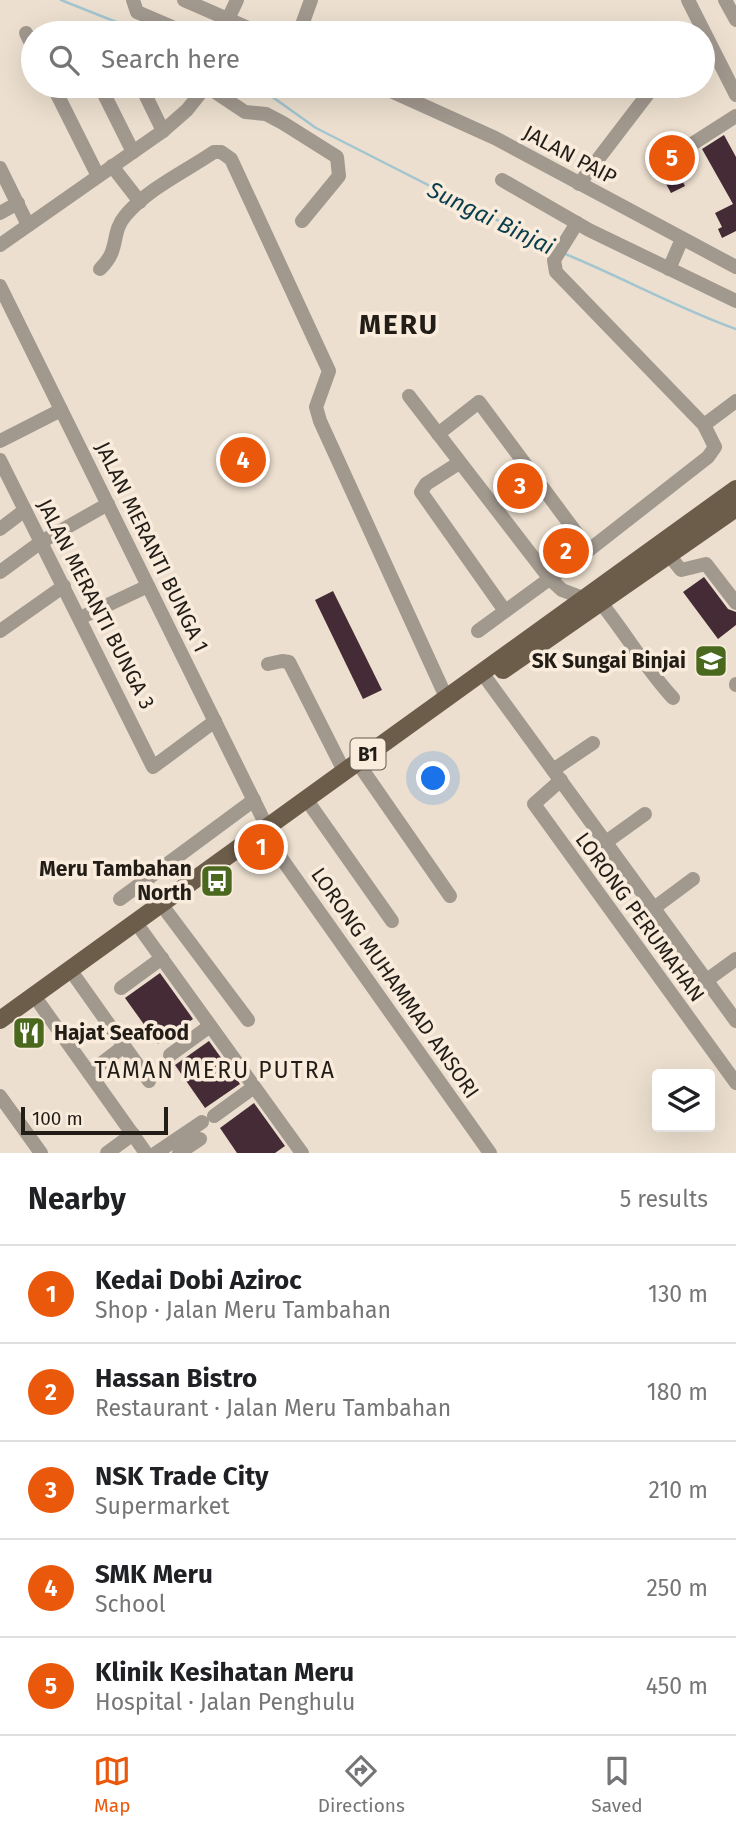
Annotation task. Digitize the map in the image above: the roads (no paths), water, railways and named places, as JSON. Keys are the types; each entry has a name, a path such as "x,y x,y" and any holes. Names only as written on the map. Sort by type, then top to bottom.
{"main road":[{"name":"B1","path":"0,1020 488,681 736,489"},
{"name":"B1","path":"0,1033 167,912 344,771 560,615 592,600 669,555 736,508"}],"street":[{"path":"133,0 137,12 158,21"},
{"path":"184,0 233,21"},
{"path":"228,19 237,0"},
{"path":"303,21 311,0"},
{"path":"688,0 697,21"},
{"path":"725,0 736,20"},
{"path":"715,57 736,95"},
{"path":"58,98 98,176"},
{"path":"106,98 133,152"},
{"path":"147,98 163,131"},
{"path":"0,244 163,131 196,98"},
{"path":"224,98 245,112 266,114 283,122 337,157 340,176 302,221"},
{"name":"JALAN PAIP","path":"407,98 495,138 736,267"},
{"path":"579,184 645,98"},
{"path":"664,162 736,116"},
{"path":"100,269 112,258 124,217 139,202 215,152 221,152 231,159 329,371 316,407 320,421 446,697"},
{"path":"112,166 139,202"},
{"path":"0,168 28,225"},
{"path":"502,180 577,223 736,301"},
{"path":"0,213 18,203"},
{"path":"478,631 589,550 713,453 715,442 704,425 556,272 554,260 577,223"},
{"path":"669,269 682,239"},
{"name":"JALAN MERANTI BUNGA 1","path":"0,286 254,800 267,833"},
{"path":"409,396 550,579 562,590 592,600 632,640 654,677 673,698"},
{"path":"704,425 736,401"},
{"path":"438,433 479,402 589,550"},
{"path":"0,440 61,410"},
{"name":"JALAN MERANTI BUNGA 3","path":"0,460 153,767 215,721"},
{"path":"459,463 426,484 421,492 505,611"},
{"path":"0,572 41,542 108,504"},
{"path":"0,528 25,510"},
{"path":"669,555 681,570 706,564 736,603"},
{"path":"550,579 560,615"},
{"path":"0,631 64,586"},
{"path":"80,618 148,586"},
{"path":"268,664 282,661 289,663 344,771"},
{"path":"488,681 736,1021"},
{"path":"557,775 593,743"},
{"path":"362,769 450,896"},
{"name":"LORONG PERUMAHAN","path":"557,775 534,804 603,904 735,1078"},
{"path":"120,899 254,800"},
{"path":"311,806 392,921"},
{"path":"606,842 645,814"},
{"name":"LORONG MUHAMMAD ANSORI","path":"267,833 490,1153"},
{"path":"654,908 693,880"},
{"path":"167,912 248,1020"},
{"path":"142,930 300,1152"},
{"path":"121,988 162,958"},
{"path":"707,981 736,959"},
{"path":"76,978 149,1080"},
{"path":"40,1004 146,1153"},
{"path":"170,1055 210,1026"},
{"path":"89,1073 124,1045"},
{"path":"156,1153 254,1087"},
{"path":"0,1096 38,1148 22,1153"},
{"path":"107,1153 133,1135"},
{"path":"179,1153 200,1139"}],"waterway":[{"name":"Sungai Binjai","path":"61,0 114,21"},
{"name":"Sungai Binjai","path":"274,98 316,128 554,249"},
{"name":"Sungai Binjai","path":"563,253 692,312 736,329"}],"place":[{"name":"Klinik Kesihatan Meru","path":"672,158"},
{"name":"SMK Meru","path":"243,460"},
{"name":"NSK Trade City","path":"520,486"},
{"name":"Hassan Bistro","path":"566,551"},
{"name":"SK Sungai Binjai","path":"711,661"},
{"name":"Kedai Dobi Aziroc","path":"261,847"},
{"name":"Meru Tambahan North","path":"217,881"},
{"name":"Hajat Seafood","path":"29,1033"}],"district":[{"name":"MERU","path":"399,324"},
{"name":"TAMAN MERU PUTRA","path":"215,1070"}]}
